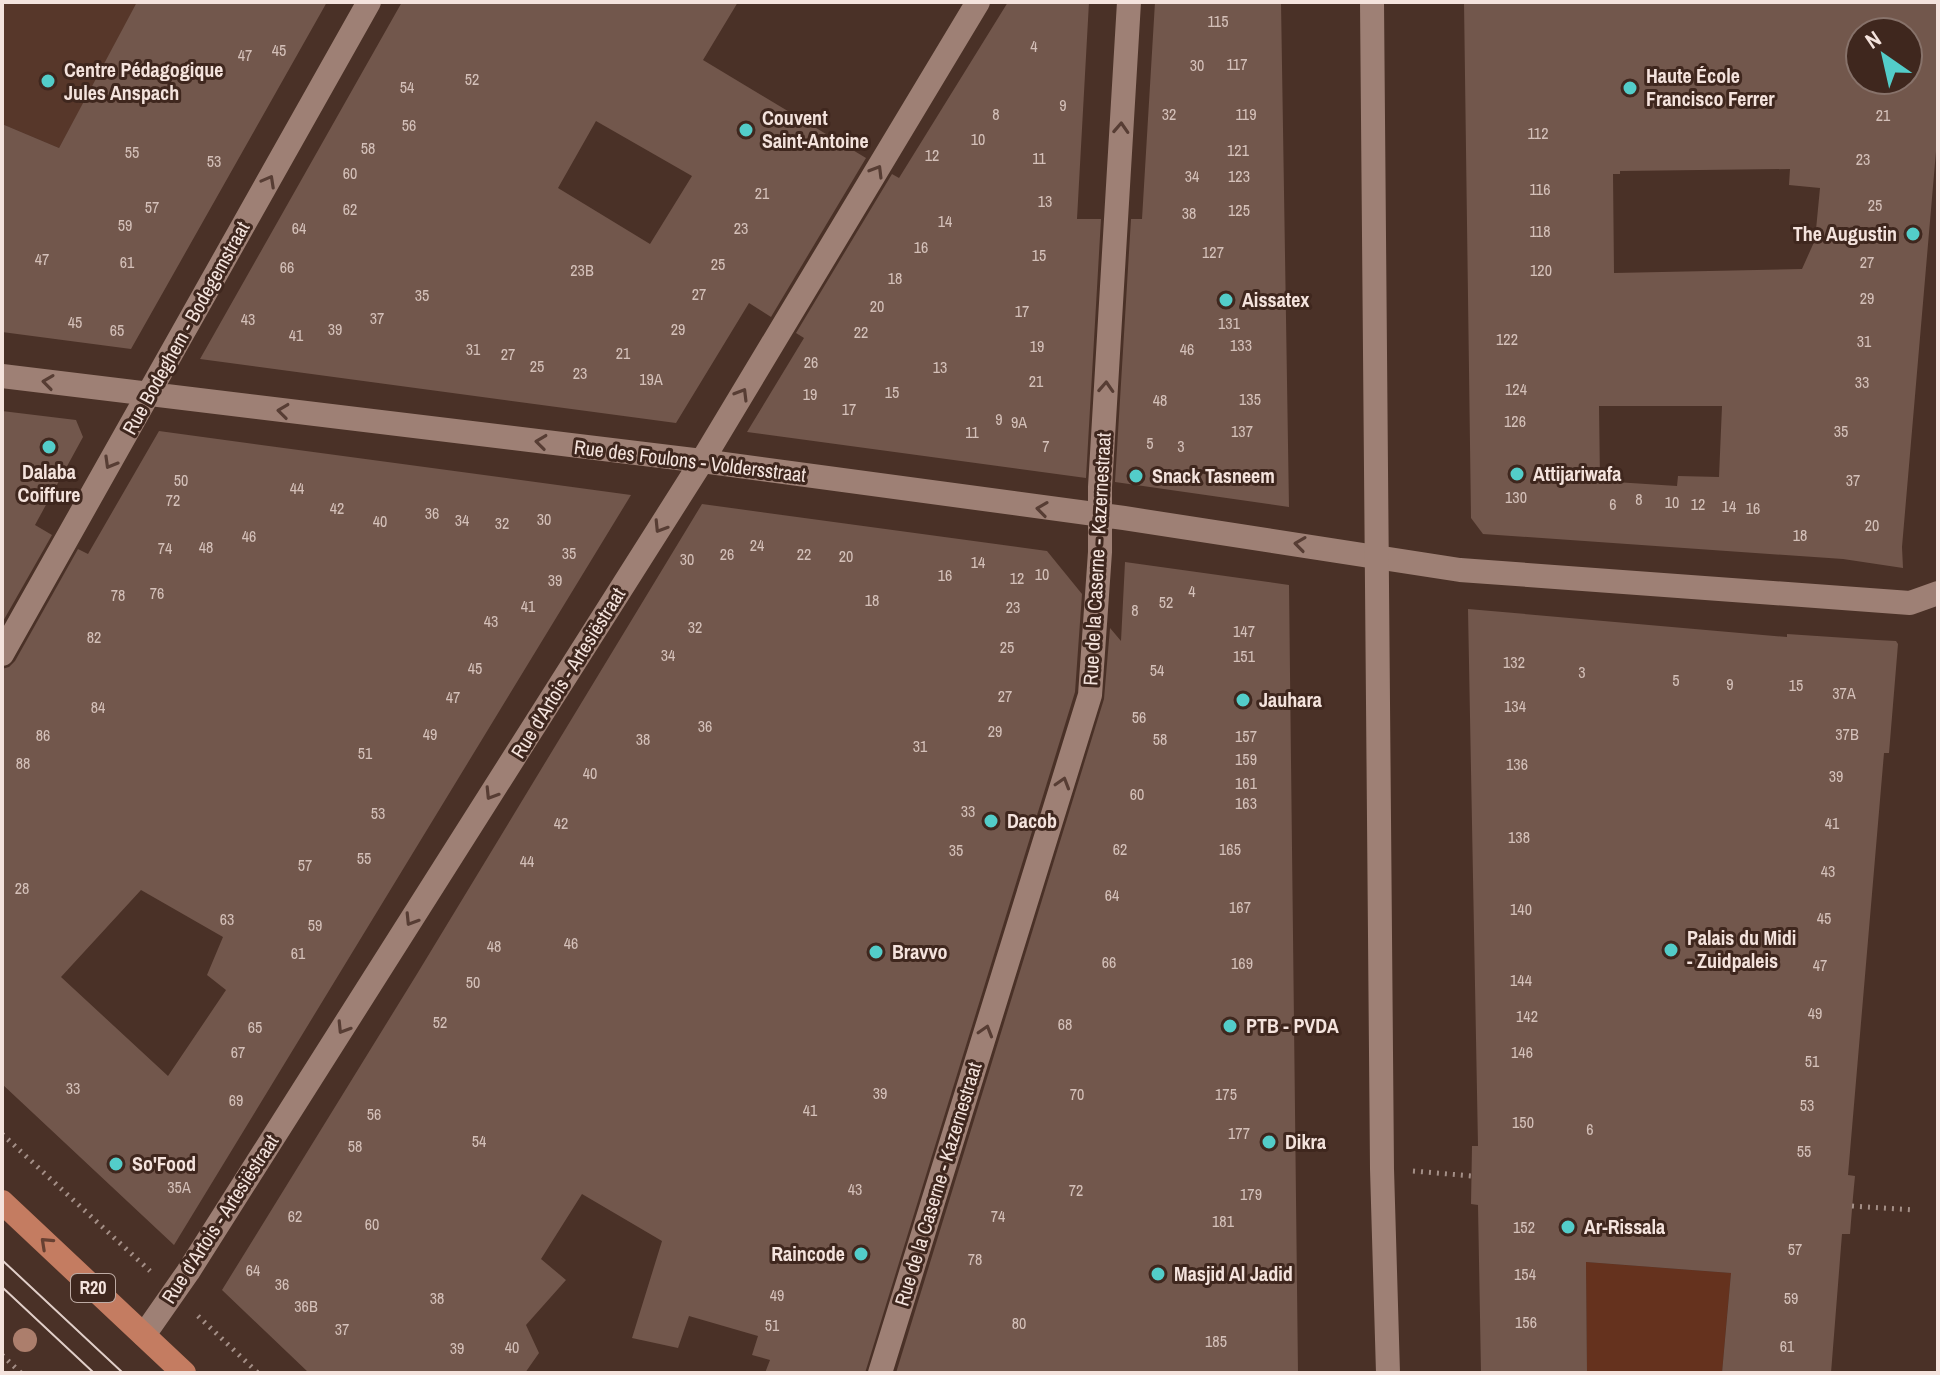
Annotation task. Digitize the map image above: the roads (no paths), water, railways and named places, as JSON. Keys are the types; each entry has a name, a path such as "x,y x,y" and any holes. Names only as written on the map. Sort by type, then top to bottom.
{"main road":[{"name":"R20","path":"2,1202 184,1373"}],"street":[{"name":"Rue Bodeghem - Bodegemstraat","path":"2,654 369,2"},
{"name":"Rue d'Artois - Artesiëstraat","path":"144,1335 702,461 978,2"},
{"name":"Rue de la Caserne - Kazernestraat","path":"880,1373 1090,695 1129,2"},
{"path":"1372,2 1382,1169 1388,1373"},
{"name":"Rue des Foulons - Voldersstraat","path":"2,376 702,461 1460,570 1910,603 1938,593"}],"tram line":[{"path":"2,1260 123,1373"},
{"path":"2,1287 94,1373"}],"place":[{"name":"Centre Pédagogique Jules Anspach","path":"48,81"},
{"name":"Haute École Francisco Ferrer","path":"1630,88"},
{"name":"Couvent Saint-Antoine","path":"746,130"},
{"name":"The Augustin","path":"1913,234"},
{"name":"Aissatex","path":"1226,300"},
{"name":"Dalaba Coiffure","path":"49,447"},
{"name":"Attijariwafa","path":"1517,474"},
{"name":"Snack Tasneem","path":"1136,476"},
{"name":"Jauhara","path":"1243,700"},
{"name":"Dacob","path":"991,821"},
{"name":"Palais du Midi - Zuidpaleis","path":"1671,950"},
{"name":"Bravvo","path":"876,952"},
{"name":"PTB - PVDA","path":"1230,1026"},
{"name":"Dikra","path":"1269,1142"},
{"name":"So'Food","path":"116,1164"},
{"name":"Ar-Rissala","path":"1568,1227"},
{"name":"Raincode","path":"861,1254"},
{"name":"Masjid Al Jadid","path":"1158,1274"}]}
